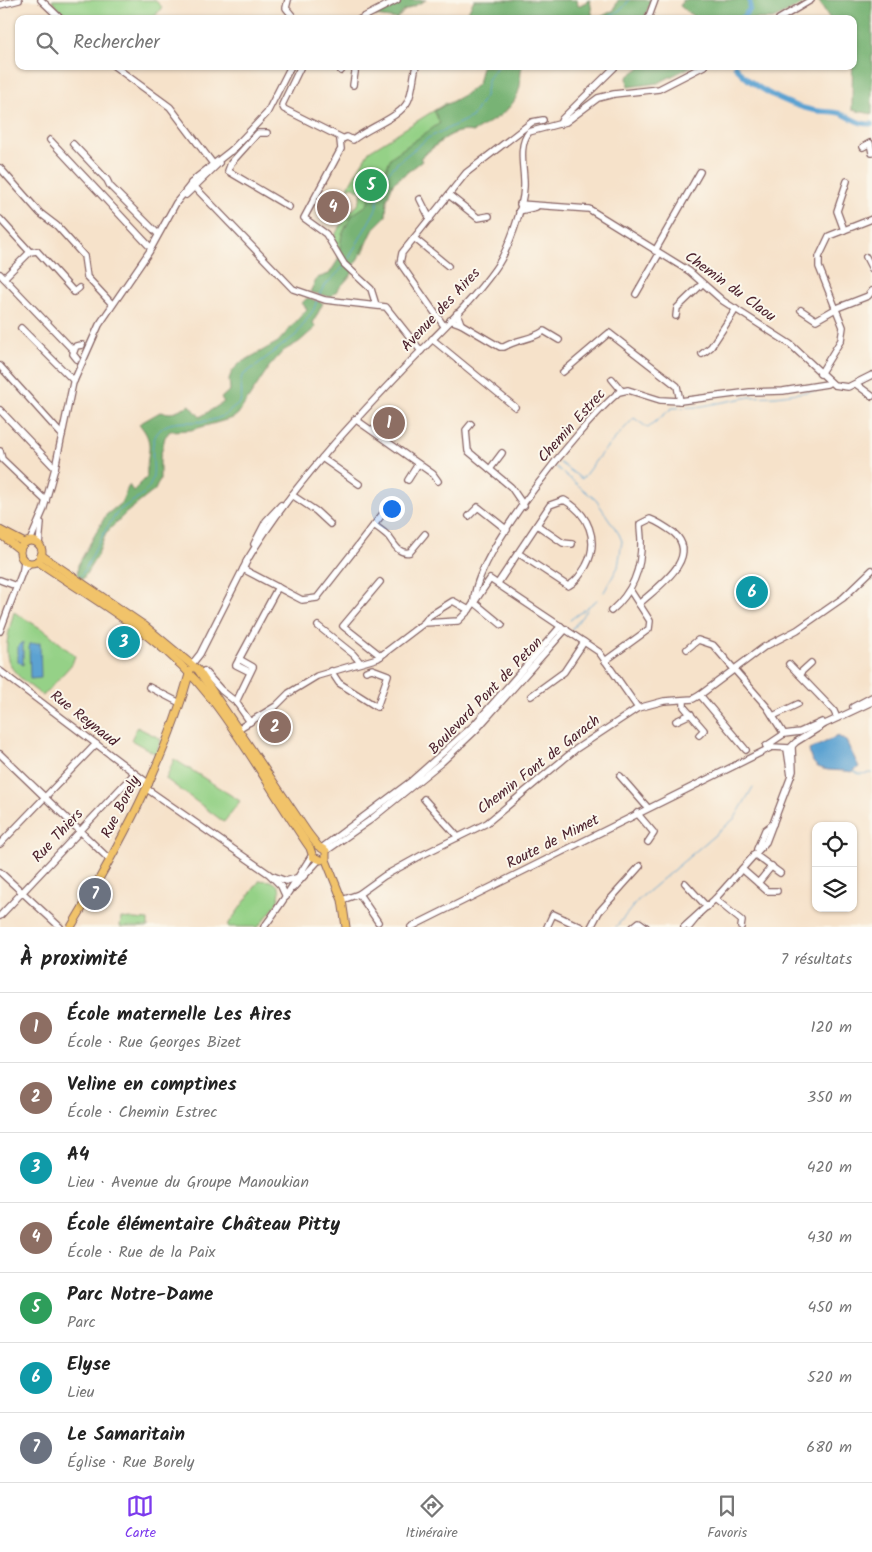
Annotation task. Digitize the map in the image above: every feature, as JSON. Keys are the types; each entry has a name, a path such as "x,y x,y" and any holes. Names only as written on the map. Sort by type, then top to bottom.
{"main road":[{"path":"0,530 39,545 33,560"},
{"path":"0,535 33,560 149,636 178,662 190,679 209,696 320,853 338,898 341,927"},
{"path":"20,550 28,542"},
{"path":"33,560 145,626 198,667 206,682 320,853 342,900 346,927"},
{"path":"178,662 198,667"},
{"path":"190,679 198,667"},
{"path":"190,679 206,682"},
{"name":"Rue Borely","path":"71,927 148,786 190,679"}],"street":[{"path":"0,5 19,0"},
{"path":"41,0 57,15"},
{"path":"288,0 286,8 292,15"},
{"path":"368,15 396,0"},
{"path":"649,15 655,0"},
{"path":"786,15 811,0"},
{"path":"119,70 170,107 214,165"},
{"path":"39,545 43,512 80,359 87,355 85,348 112,304 151,248 171,212 192,184 233,149 267,112 289,70"},
{"path":"299,70 282,105 284,108 342,138 349,137 353,140 401,110 408,102 415,70"},
{"path":"353,85 355,70"},
{"path":"560,124 562,119 612,70"},
{"name":"Avenue des Aires","path":"198,667 200,654 246,562 263,534 292,495 355,419 432,340 495,269 503,256 520,208 524,189 523,147 525,137 531,130 560,124 598,98 614,94 659,89 696,70"},
{"path":"444,326 400,262 402,253 466,173 532,122 543,120"},
{"path":"268,133 258,133 231,163 228,172 289,207"},
{"path":"342,138 339,142 340,149 304,218 326,234 345,264 371,289 376,305"},
{"path":"50,140 151,248"},
{"path":"863,147 870,143 872,153"},
{"path":"73,144 107,180 110,186 158,234"},
{"path":"202,195 201,182 214,165"},
{"path":"0,168 40,213 57,226 84,256 87,277 112,304"},
{"path":"636,294 700,172"},
{"path":"192,184 205,175"},
{"path":"844,230 837,211 847,181"},
{"path":"192,184 280,278 293,289 308,296 325,300 386,307 421,351"},
{"path":"449,195 478,218 489,216"},
{"path":"420,199 430,219"},
{"name":"Chemin du Claou","path":"520,208 536,206 589,209 657,253 689,271 702,284 736,309 790,344 830,382"},
{"path":"0,219 30,252"},
{"path":"820,374 843,334 837,308 819,267 819,256 829,236 872,219"},
{"path":"414,238 448,266"},
{"path":"79,288 74,292 37,251 30,252 2,276 73,350 74,356 80,359"},
{"path":"866,257 872,269"},
{"path":"676,316 678,308 702,284"},
{"path":"801,310 816,320 837,308 868,296 872,292"},
{"path":"702,354 711,347 736,309"},
{"path":"457,313 461,324"},
{"path":"450,320 461,324 500,347 504,347 514,341 533,338 544,331 559,340"},
{"path":"21,328 74,381"},
{"path":"563,372 609,333 677,386 680,401"},
{"path":"432,340 515,407"},
{"path":"73,350 76,346 85,348"},
{"path":"0,366 62,435"},
{"path":"830,382 840,387 848,387 872,375"},
{"path":"612,379 622,391"},
{"name":"Chemin Estrec","path":"424,624 452,623 463,617 469,610 474,602 475,588 491,555 507,530 561,453 622,391 634,392 660,400 680,401 750,392 783,391 830,382"},
{"path":"856,384 872,396"},
{"path":"0,410 55,468"},
{"path":"355,419 438,480"},
{"path":"471,424 466,430 468,451 511,487 524,506"},
{"path":"0,451 2,459 46,501"},
{"path":"490,469 502,453"},
{"path":"322,458 359,484"},
{"path":"408,480 418,464"},
{"path":"292,495 316,511 330,524"},
{"path":"498,583 518,553 537,525 550,505 560,500 568,502 580,511 589,525 592,541 591,555 581,574 571,584 564,585 518,553"},
{"path":"243,569 302,600 317,598 388,507"},
{"path":"469,516 478,507 507,530"},
{"path":"28,542 43,512"},
{"path":"611,611 630,590 641,555 640,524 653,520 671,531 680,540 682,558 678,567 640,604"},
{"path":"374,525 387,534 396,548 403,552 410,552 425,534"},
{"path":"537,525 563,543 572,544"},
{"path":"0,631 23,570 33,560"},
{"name":"Chemin Font de Garach","path":"342,900 359,894 384,876 487,823 576,749 638,708 664,701 684,700 700,695 764,647 806,624 843,598 872,570"},
{"path":"502,625 474,602 490,579 599,652 638,708"},
{"path":"0,580 16,586"},
{"path":"380,582 344,626 381,656"},
{"path":"237,700 250,672 236,665 278,587"},
{"path":"605,661 649,629 650,621 630,590"},
{"path":"238,729 276,706 301,685 331,671 359,661 381,656 424,624 429,616 453,602 469,610"},
{"path":"318,626 359,661"},
{"name":"Boulevard Pont de Peton","path":"320,853 369,821 442,762 476,730 564,628"},
{"path":"687,649 698,640 711,644 768,706 782,736 789,746"},
{"path":"531,696 564,672 584,642"},
{"path":"799,674 811,662"},
{"path":"789,664 836,717"},
{"path":"198,667 221,690 237,700 250,722"},
{"path":"331,671 339,683 377,708 388,676 372,670 366,671"},
{"name":"Rue Reynaud","path":"1,672 148,786 268,874"},
{"path":"149,687 180,703"},
{"path":"700,695 746,750"},
{"name":"Route de Mimet","path":"411,927 705,779 772,747 789,746 872,697"},
{"path":"684,700 684,706 704,730 698,735"},
{"name":"Route de Mimet","path":"705,779 782,736 792,734 872,702"},
{"path":"773,716 798,704"},
{"path":"676,721 691,714"},
{"path":"684,927 715,899 764,841 766,830 773,824 791,776 789,746 792,734"},
{"path":"0,844 96,744"},
{"path":"0,754 109,859"},
{"name":"Rue Thiers","path":"0,916 134,774"},
{"path":"620,776 648,808"},
{"path":"424,799 458,837"},
{"path":"637,813 654,834 648,842"},
{"path":"291,889 296,878 320,853"},
{"path":"264,927 320,853"},
{"path":"755,853 780,873"},
{"path":"591,927 599,912 640,866"},
{"path":"758,883 772,866"},
{"path":"742,869 767,891 777,891"},
{"path":"0,872 60,927"},
{"path":"268,874 286,881 296,878"},
{"path":"268,874 281,886 286,897"},
{"path":"685,882 707,907"},
{"path":"359,894 378,922"},
{"path":"715,899 742,921 741,927"},
{"path":"547,927 553,914 582,927"},
{"path":"689,927 699,914"},
{"path":"633,927 639,922 646,927"}],"green space":[{"path":"155,0 162,7 156,15 64,15 52,1"},
{"path":"402,0 426,0 404,11 400,15 377,15 399,5"},
{"path":"474,0 577,0 578,6 590,0 592,15 466,15"},
{"path":"618,0 651,0 645,15 605,15 614,10"},
{"path":"683,0 812,0 781,15 692,15 680,6"},
{"path":"818,0 872,0 872,114 852,110 852,70 857,70 857,15 827,15"},
{"path":"481,70 521,70 517,95 502,114 473,132 458,132 445,138 420,158 422,161 393,183 387,199 386,216 375,227 353,268 352,274 331,297 310,292 317,278 329,274 338,260 342,234 352,215 367,205 375,182 386,169 391,157 440,123 434,111 464,95 478,84"},
{"path":"637,70 684,70 658,83 628,87 627,77"},
{"path":"446,103 462,129 447,137 420,158 422,161 393,183 363,253 341,257 333,238 347,215 358,205 362,193 354,187 348,187 369,151"},
{"path":"307,298 323,303 313,323 316,327 299,342 283,351 269,367 238,414 233,418 191,430 170,431 165,437 160,458 160,479 155,490 126,513 106,533 98,554 83,579 77,575 78,565 106,515 121,503 129,485 133,491 147,477 149,444 148,438 139,424 160,412 171,413 190,405 200,417 224,402 221,398 230,390 229,379 232,371 240,363 278,342 307,309 302,303"},
{"path":"14,612 47,632 75,656 72,664 43,696 20,678 9,662 7,642"},
{"path":"137,727 161,739 156,754 131,740"},
{"path":"174,759 240,801 224,822 166,779"},
{"path":"260,880 271,881 277,885 280,891 272,910 258,927 227,926"},
{"path":"121,918 148,920 148,927 120,927"}],"water":[{"path":"23,642 23,665 18,661 18,647"},
{"path":"40,643 41,678 30,679 29,644"},
{"path":"838,736 846,741 859,767 852,772 824,769 814,764 811,758 809,750"}],"waterway":[{"path":"612,15 623,8 629,0"},
{"path":"745,15 750,9 750,0"},
{"path":"346,264 376,209 385,176 397,163 428,138 472,117 485,96 488,80 494,70"},
{"path":"738,70 750,81 770,94 792,104 812,110 839,113 859,122 872,124"},
{"path":"319,296 326,284 343,267"},
{"path":"81,576 117,513 145,492 151,483 153,477 153,448 156,434 167,425 201,422 220,417 238,405 242,392 242,376 296,335 314,309 317,300"},
{"path":"560,463 582,479 600,455 634,418 648,428 672,408 697,407 750,397 776,396 828,389"},
{"path":"556,467 596,500 622,541 618,567 604,592"},
{"path":"570,620 597,600"},
{"path":"572,629 587,610"},
{"path":"854,771 859,774 872,773"},
{"path":"616,927 639,899 735,818 753,787"}],"place":[{"name":"Parc Notre-Dame","path":"371,185"},
{"name":"École élémentaire Château Pitty","path":"333,207"},
{"name":"École maternelle Les Aires","path":"389,423"},
{"name":"Elyse","path":"752,592"},
{"name":"A4","path":"124,642"},
{"name":"Veline en comptines","path":"275,727"},
{"name":"Le Samaritain","path":"95,894"}]}
